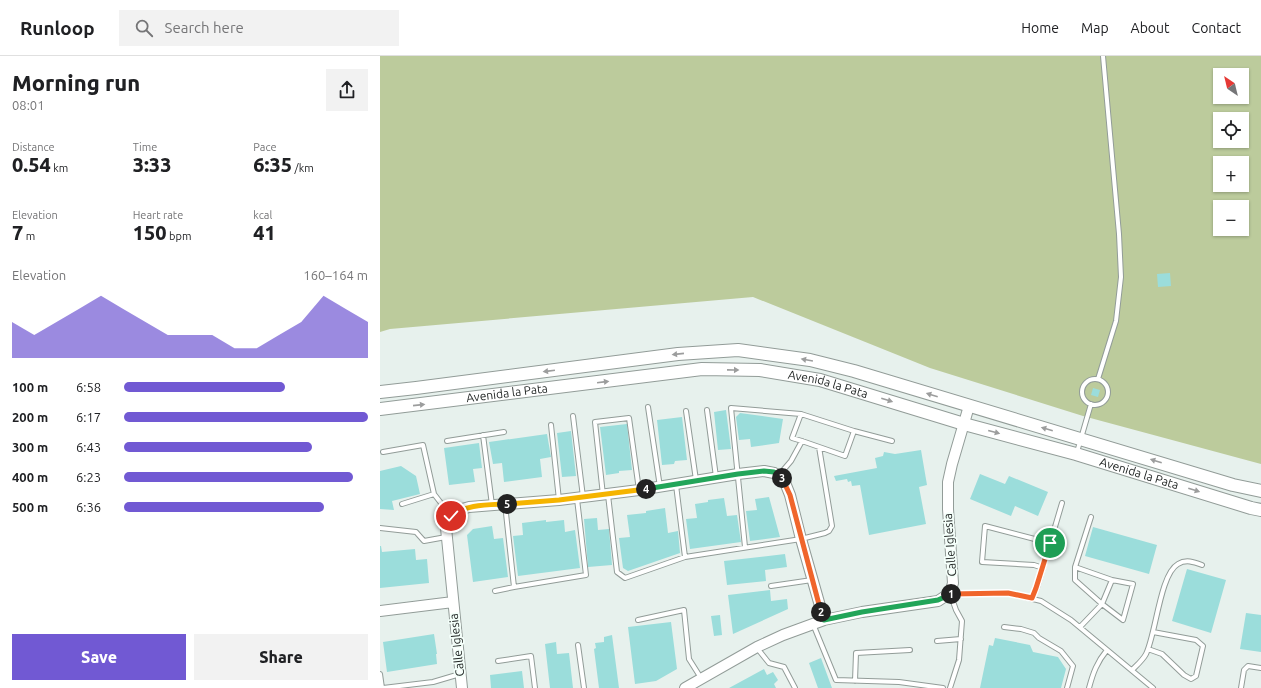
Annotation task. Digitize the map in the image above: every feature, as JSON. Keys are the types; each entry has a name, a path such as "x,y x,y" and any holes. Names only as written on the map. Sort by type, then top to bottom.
{"main road":[{"name":"Avenida la Pata","path":"380,392 678,354 738,350 810,360 1081,438 1233,485 1261,490"},
{"name":"Avenida la Pata","path":"380,409 702,369 760,370 820,380 964,424 1076,454 1261,510"}],"street":[{"name":"Calle Iglesia","path":"694,684 757,647 783,635 824,620 862,612 938,600 950,594 953,583 947,493 952,464 970,406"},
{"path":"451,516 460,510 469,507 580,498 676,485 738,474 764,471 774,472 784,480 788,488 824,620"},
{"name":"Calle Iglesia","path":"451,516 446,528 446,537 462,688"},
{"name":"Calle Iglesia","path":"380,611 453,602"}],"lane":[{"path":"1098,379 1116,321 1121,277 1119,234 1103,56"},
{"path":"1098,379 1106,384 1108,392 1107,396 1101,403 1092,404 1084,397 1083,389 1084,385 1090,380 1098,379"},
{"path":"1076,454 1092,404"},
{"path":"648,406 660,487"},
{"path":"745,547 731,408 801,414 854,431 892,441"},
{"path":"707,410 716,477"},
{"path":"686,411 696,481"},
{"path":"801,414 792,438 845,456 854,431"},
{"path":"494,590 586,575 573,416"},
{"path":"639,490 629,418 595,422 617,572 625,578 685,557 801,539 828,531 832,526 819,447"},
{"path":"551,425 559,500"},
{"path":"447,441 504,432"},
{"path":"484,435 492,505"},
{"path":"779,475 790,461 802,441"},
{"path":"383,452 423,445 434,494 451,516"},
{"path":"676,485 685,557"},
{"path":"402,504 434,494"},
{"path":"1032,598 1062,503"},
{"path":"505,504 514,587"},
{"path":"1075,567 1112,580 1133,584 1123,620 1075,580 1075,567 1091,517"},
{"path":"1042,568 1034,565 982,562 984,526 1050,543"},
{"path":"380,528 416,532 424,542 446,537"},
{"path":"1132,670 1146,655 1163,591 1170,572 1178,564 1190,561 1202,565"},
{"path":"771,586 812,580"},
{"path":"1080,627 1102,604 1112,580"},
{"path":"950,688 959,660 962,621 950,594 1008,593 1042,601 1080,627 1153,688"},
{"path":"638,620 684,610 689,659 694,684"},
{"path":"813,624 836,680 899,682 943,688"},
{"path":"1004,627 1021,629 1034,633 1039,638 1062,651 1073,666 1067,688"},
{"path":"1148,648 1162,654 1191,679 1196,676 1203,646 1196,640 1153,632"},
{"path":"937,641 961,639"},
{"path":"578,645 584,688"},
{"path":"757,647 769,663 784,667 795,688"},
{"path":"855,681 856,653 910,650"},
{"path":"1089,688 1094,669 1100,657 1107,650"},
{"path":"498,661 531,656 536,688"},
{"path":"1241,688 1244,670 1248,666 1261,668"},
{"path":"380,674 382,688 433,682 461,674"}],"green space":[{"path":"380,56 1261,56 1261,464 1083,416 930,368 753,297 390,329 380,332"}],"building":[{"path":"1170,273 1171,286 1158,287 1157,274"},
{"path":"1093,388 1100,390 1098,397 1091,395"},
{"path":"726,410 731,449 718,450 714,412"},
{"path":"740,413 783,419 779,443 751,447 750,439 739,440 736,417"},
{"path":"682,417 687,460 675,461 674,464 662,465 657,420"},
{"path":"627,424 632,470 619,471 619,473 606,475 600,427"},
{"path":"571,431 576,476 562,477 557,433"},
{"path":"547,434 551,457 540,459 542,477 504,482 502,463 493,464 489,442"},
{"path":"479,443 482,468 473,469 475,482 449,485 444,448"},
{"path":"921,450 927,485 919,487 926,524 869,535 860,485 852,486 851,481 848,482 847,479 836,481 834,476 877,468 875,458 883,456 884,452 895,454"},
{"path":"401,466 416,476 420,494 392,501 394,510 380,509 380,471"},
{"path":"980,474 1005,484 1009,476 1048,492 1038,516 1015,506 1011,516 970,499"},
{"path":"769,497 780,537 750,541 746,511 757,510 755,499"},
{"path":"724,498 727,516 737,515 741,542 690,549 686,519 697,518 695,504 708,502 708,500"},
{"path":"665,508 668,533 678,531 680,553 628,571 623,568 619,538 630,537 627,515 646,513 646,511"},
{"path":"597,518 598,530 609,529 612,565 588,567 584,519"},
{"path":"546,520 546,522 564,520 565,532 575,530 580,568 518,576 513,536 523,535 522,523"},
{"path":"492,526 494,539 503,538 508,577 473,582 467,535 473,529"},
{"path":"1093,527 1157,545 1149,574 1085,556"},
{"path":"380,546 382,552 415,549 416,560 427,559 429,583 380,588"},
{"path":"785,554 787,567 765,570 766,581 727,585 724,561"},
{"path":"1187,569 1226,580 1211,633 1172,621"},
{"path":"770,590 771,601 787,599 788,609 733,634 728,595"},
{"path":"1246,613 1261,615 1261,652 1240,649"},
{"path":"720,615 722,635 714,636 711,616"},
{"path":"671,622 677,669 656,681 635,684 628,627"},
{"path":"434,634 437,664 387,672 383,642"},
{"path":"612,635 619,688 599,688 594,649 596,648 595,643 604,642 604,637"},
{"path":"995,638 1030,645 1033,652 1058,657 1066,669 1061,688 980,688 989,645 993,646"},
{"path":"556,642 557,654 569,653 573,688 550,688 545,644"},
{"path":"821,658 832,688 818,688 809,663"},
{"path":"764,669 767,675 773,672 778,680 774,684 776,688 729,688"},
{"path":"522,671 524,688 491,688 490,675"}],"route":[{"path":"451,516 460,510 469,507 559,500 676,485 738,474 764,471 774,472 784,480 788,488 824,620 862,612 938,600 950,594 1008,593 1032,598 1050,543"}]}
